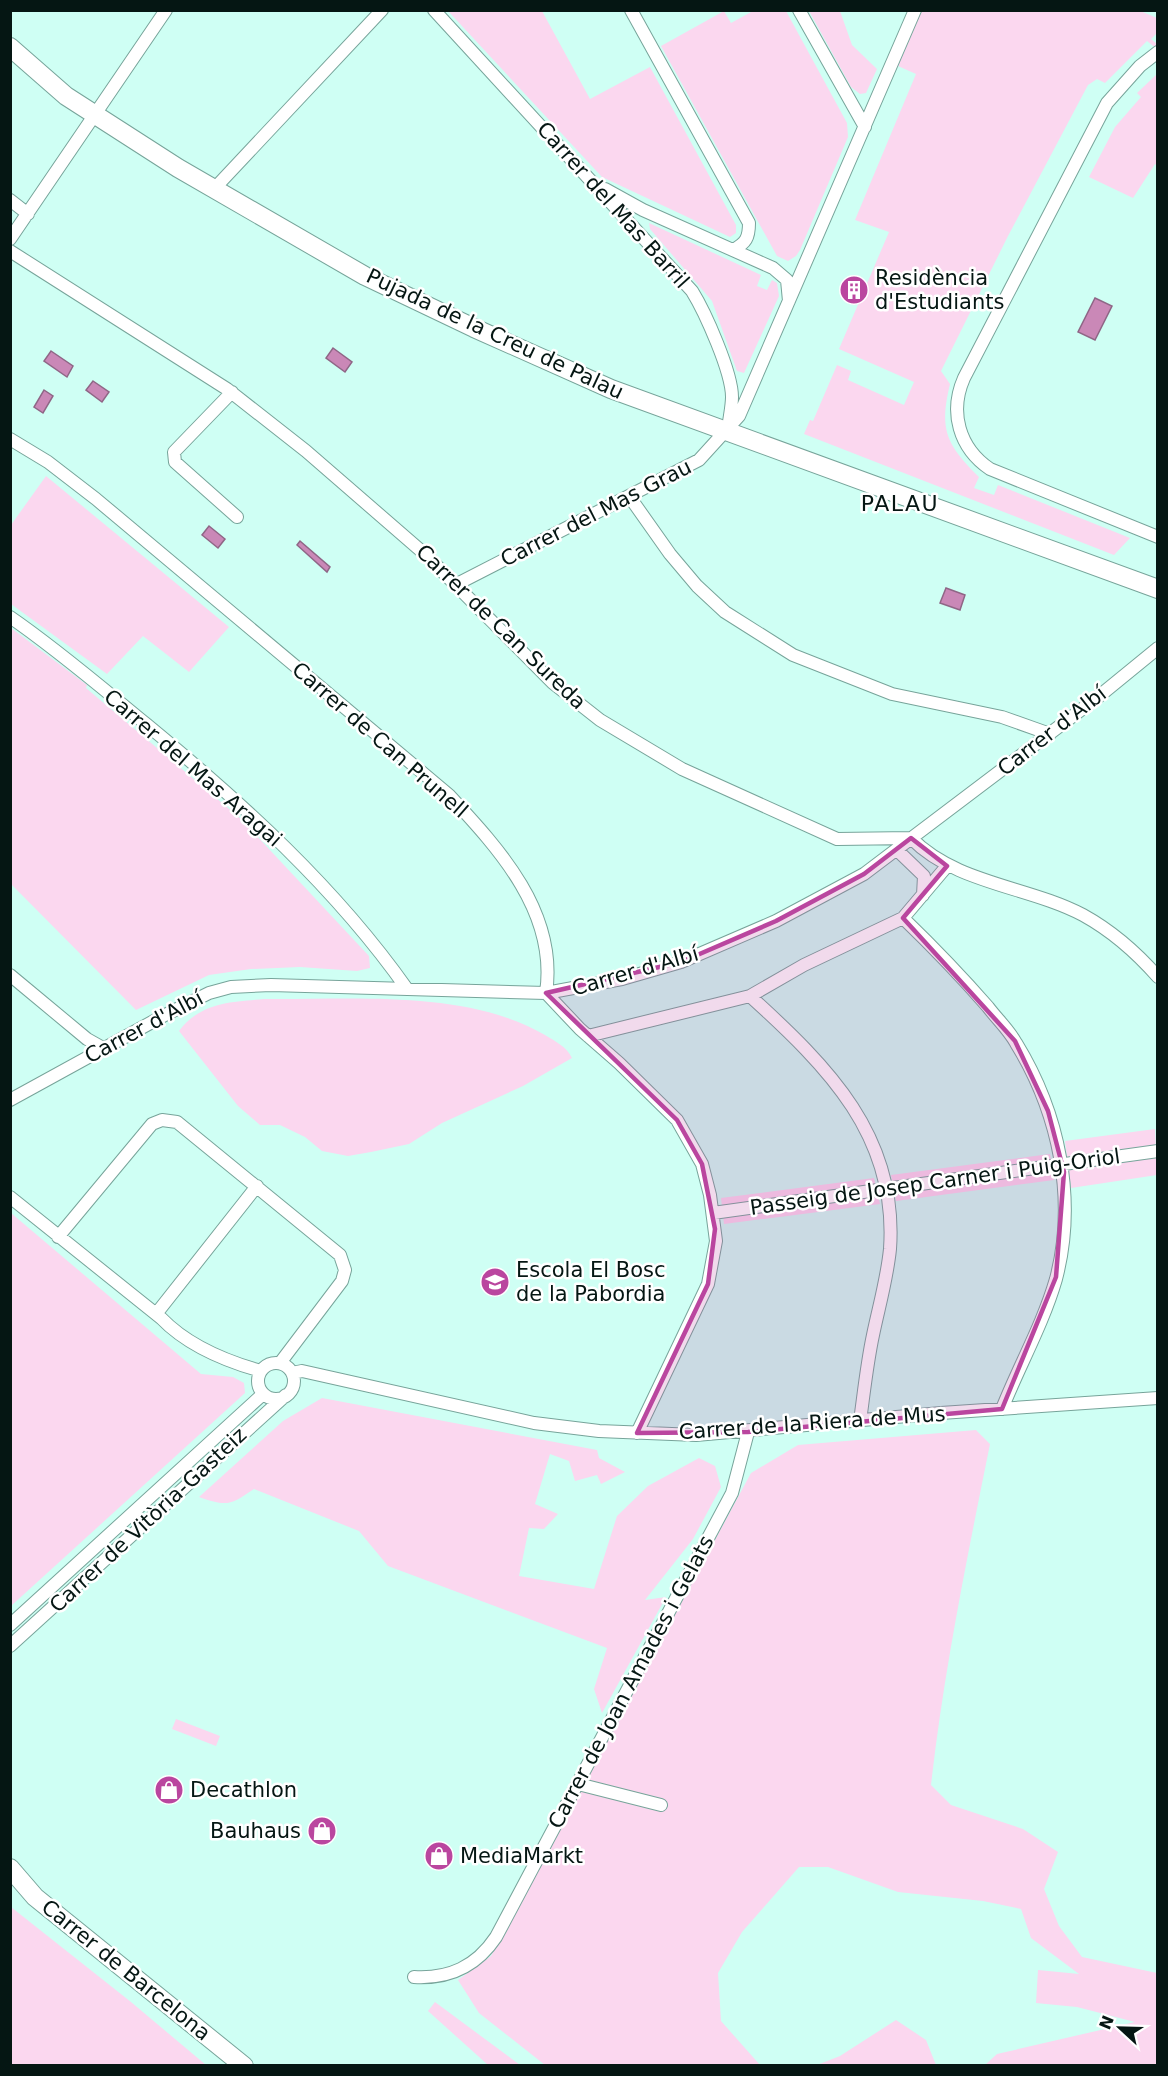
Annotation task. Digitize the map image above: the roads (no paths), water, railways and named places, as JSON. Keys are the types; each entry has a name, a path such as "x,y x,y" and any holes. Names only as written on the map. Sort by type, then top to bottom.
{"street":[{"path":"10,239 166,10"},
{"path":"214,189 382,10"},
{"name":"Carrer del Mas Barril","path":"434,10 692,291 708,321 732,396 728,431"},
{"path":"631,10 749,223 749,236 743,244 733,250"},
{"path":"799,10 865,127"},
{"name":"Carrer del Mas Grau","path":"457,584 699,460 728,431 739,416 812,252 915,10"},
{"name":"Pujada de la Creu de Palau","path":"10,48 66,96 214,189 365,276 474,328 569,372 1158,589"},
{"path":"1158,52 1140,66 1107,103 964,378 958,395 957,413 965,442 976,457 990,469 1158,537"},
{"path":"596,185 652,214 773,268 787,280 789,302"},
{"path":"10,200 28,214"},
{"path":"633,225 645,214 652,214"},
{"name":"Carrer de Can Sureda","path":"10,251 232,392 306,451 457,584 553,683 600,720 658,756 722,788 837,839 911,838"},
{"path":"773,268 797,266 812,252"},
{"path":"232,392 174,452 175,462 237,517"},
{"name":"Carrer de Can Prunell","path":"10,439 48,462 96,499 454,801 489,838 518,878 529,898 547,958 549,970 546,993"},
{"path":"629,496 670,554 698,586 725,612 793,655 892,694 1002,717 1050,734"},
{"name":"Carrer del Mas Aragai","path":"10,617 76,667 254,815 350,917 407,989"},
{"name":"Carrer d'Albí","path":"10,1100 209,993 231,987 271,985 546,993 622,979 681,962 776,921 864,874 1050,734 1158,648"},
{"path":"911,838 924,851 947,866 1082,914 1126,944 1158,976"},
{"path":"897,849 924,876 923,895"},
{"path":"588,1036 750,996 804,965 903,918 947,866"},
{"path":"903,918 967,983 1016,1041 1048,1111 1063,1164 1064,1204 1056,1276 1041,1320 1002,1409"},
{"path":"10,975 87,1039 104,1048"},
{"path":"546,993 677,1120 702,1164 713,1213 716,1241 708,1284 637,1433"},
{"path":"750,996 808,1051 842,1090 873,1144 884,1171 890,1220 888,1261 860,1421"},
{"path":"58,1238 152,1124 162,1120 177,1122 340,1255 345,1270 342,1281 280,1363"},
{"name":"Passeig de Josep Carner i Puig-Oriol","path":"713,1213 1158,1149 1158,1139"},
{"path":"156,1314 257,1186"},
{"path":"10,1197 58,1238 156,1314 176,1334 236,1363 261,1371"},
{"path":"280,1363 292,1373 293,1385 286,1395 275,1399 264,1394 258,1382 261,1371 269,1364 280,1363"},
{"name":"Carrer de la Riera de Mus","path":"292,1373 302,1371 534,1423 659,1434 748,1432 1002,1409 1158,1398"},
{"name":"Carrer de Vitòria-Gasteiz","path":"10,1625 264,1394"},
{"name":"Carrer de Vitòria-Gasteiz","path":"10,1646 286,1395"},
{"name":"Carrer de Joan Amades i Gelats","path":"414,1977 442,1976 455,1972 487,1950 578,1784 732,1492 748,1432"},
{"path":"578,1784 661,1805"},
{"name":"Carrer de Barcelona","path":"10,1868 35,1897 244,2066"},
{"name":"Carrer de Barcelona","path":"10,1887 35,1897"}],"place":[{"name":"Residència d'Estudiants","path":"854,290"},
{"name":"Escola El Bosc de la Pabordia","path":"495,1282"},
{"name":"Decathlon","path":"169,1790"},
{"name":"Bauhaus","path":"322,1831"},
{"name":"MediaMarkt","path":"439,1856"}],"district":[{"name":"PALAU","path":"900,503"}]}
